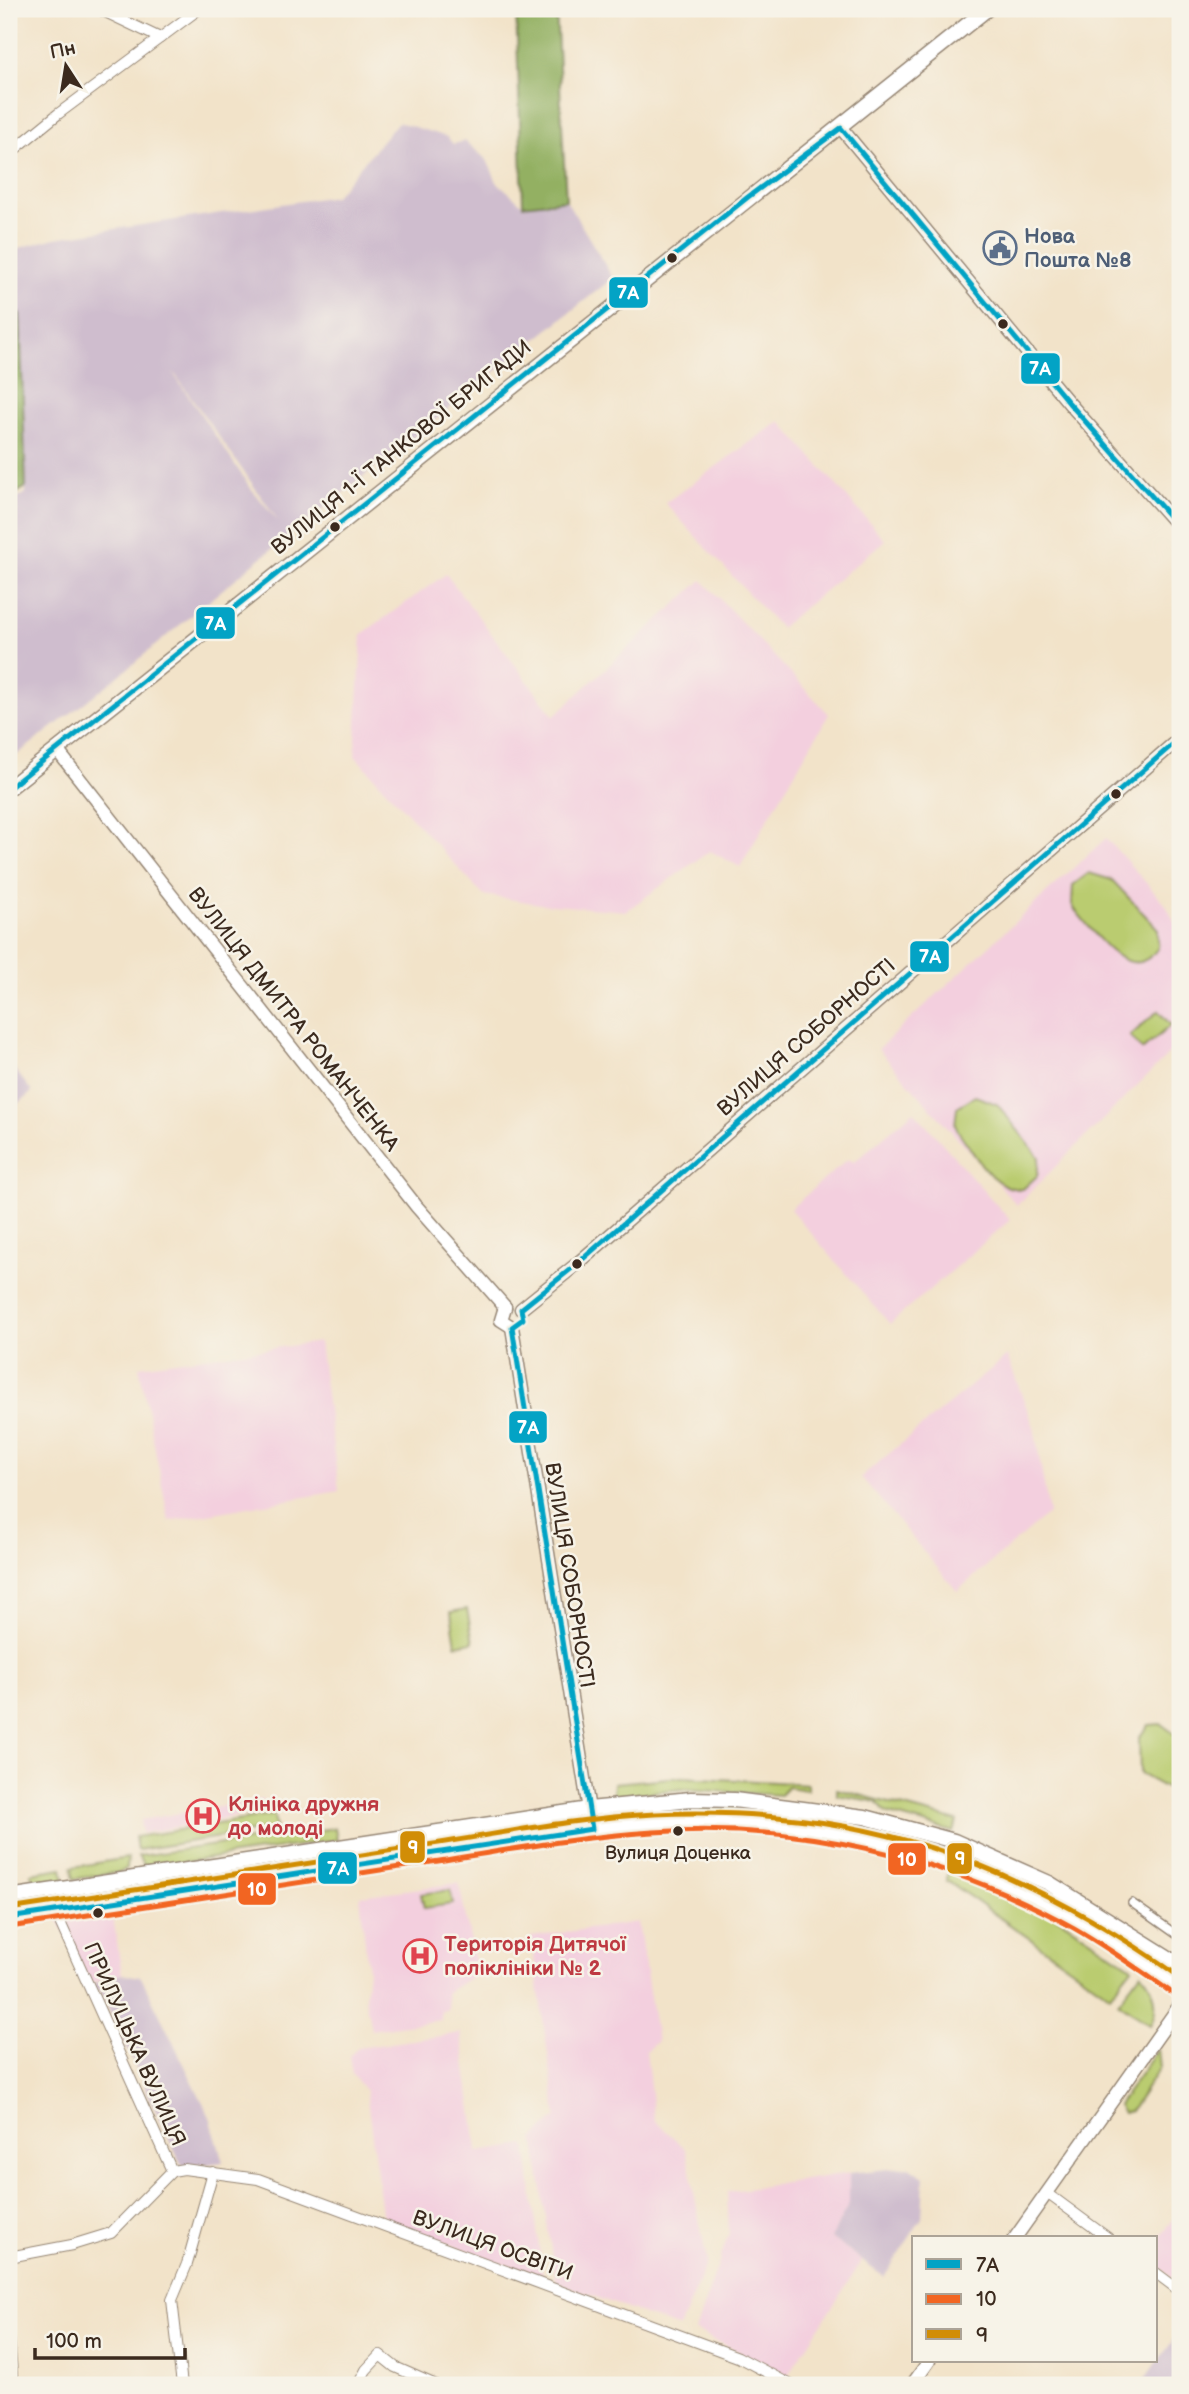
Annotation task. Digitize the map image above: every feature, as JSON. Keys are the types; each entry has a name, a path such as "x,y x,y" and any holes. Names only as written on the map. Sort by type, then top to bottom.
{"main road":[{"name":"ВУЛИЦЯ 1-Ї ТАНКОВОЇ БРИГАДИ","path":"9,788 578,332 841,128 987,9"},
{"path":"9,1897 589,1809 691,1798 734,1800 824,1810 906,1827 954,1841 1029,1873 1112,1920 1180,1965"},
{"path":"9,1918 592,1829 679,1820 740,1821 819,1829 907,1848 984,1874 1036,1897 1096,1931 1180,1989"}],"street":[{"path":"99,9 160,38"},
{"path":"9,154 199,9"},
{"path":"841,128 1077,412 1180,528"},
{"name":"ВУЛИЦЯ СОБОРНОСТІ","path":"512,1327 523,1319 521,1310 1116,797 1180,738"},
{"name":"ВУЛИЦЯ ДМИТРА РОМАНЧЕНКА","path":"57,750 417,1207 505,1307"},
{"path":"505,1307 512,1305 521,1310"},
{"name":"ВУЛИЦЯ СОБОРНОСТІ","path":"505,1307 501,1320 512,1327 592,1829"},
{"path":"1132,1903 1180,1937"},
{"name":"ПРИЛУЦЬКА ВУЛИЦЯ","path":"9,2256 72,2245 111,2233 172,2171 55,1911"},
{"path":"1016,2236 1180,2005"},
{"name":"ВУЛИЦЯ ОСВІТИ","path":"172,2171 213,2172 258,2179 738,2357 791,2385"},
{"path":"182,2385 172,2300 187,2264 213,2172"},
{"path":"1047,2193 1105,2236"},
{"path":"1158,2274 1180,2291"},
{"path":"9,2337 13,2385"},
{"path":"358,2385 366,2370 380,2356 396,2367 436,2385"},
{"path":"912,2385 928,2362"}],"shaded area":[{"path":"398,122 447,137 453,144 465,141 487,160 497,182 523,205 566,200 613,278 252,565 115,679 9,761 9,502 26,493 20,315 9,312 9,251 55,238 335,196","holes":["174,373 279,522 250,487"]},
{"path":"780,421 885,540 780,628 665,503"},
{"path":"446,574 554,716 702,580 829,714 740,867 710,851 626,911 541,904 483,895 355,756 362,634"},
{"path":"1106,838 1166,905 1179,931 1180,1043 1017,1205 878,1049"},
{"path":"9,1062 32,1092 9,1112"},
{"path":"914,1111 1010,1220 890,1324 790,1209 848,1159 854,1162"},
{"path":"319,1342 339,1491 169,1521 139,1366"},
{"path":"1007,1356 1034,1427 1049,1513 957,1591 861,1477"},
{"name":"Клініка дружня до молоді","path":"264,1799 267,1811 142,1833 140,1820"},
{"name":"Територія Дитячої поліклініки № 2","path":"459,1883 477,1973 446,1993 448,2010 441,2011 441,2020 371,2030 365,1997 368,1971 360,1896"},
{"path":"112,1911 122,1974 90,1983 57,1918"},
{"path":"638,1922 657,2041 646,2051 654,2120 686,2149 707,2262 679,2328 556,2282 534,2138 557,2117 531,1937"},
{"path":"122,1974 141,1977 210,2117 223,2162 183,2166 179,2160 99,1989 95,1991 92,1984"},
{"path":"461,2033 478,2152 526,2145 543,2278 383,2220 366,2091 352,2074 349,2056 358,2048"},
{"path":"909,2167 924,2177 922,2218 884,2277 831,2238 849,2204 849,2173"},
{"path":"849,2173 849,2204 831,2238 862,2261 788,2375 695,2331 729,2233 727,2192"},
{"path":"1180,2211 1180,2283 1158,2266 1158,2238"},
{"path":"1180,2331 1180,2385 1141,2385"}],"green space":[{"path":"516,9 556,9 566,200 523,205"},
{"path":"20,314 26,487 9,498 9,316"},
{"path":"1089,873 1112,880 1158,929 1158,948 1147,959 1136,962 1124,960 1113,953 1075,910 1072,904 1073,885"},
{"path":"1158,1011 1171,1025 1142,1050 1130,1036"},
{"path":"975,1096 997,1104 1039,1157 1037,1176 1023,1189 1012,1188 993,1178 958,1131 955,1125 957,1107"},
{"path":"467,1609 473,1642 456,1645 451,1612"},
{"path":"1161,1724 1180,1738 1180,1796 1140,1774 1139,1737 1149,1725"},
{"path":"681,1777 807,1784 807,1790 788,1787 780,1795 683,1789 613,1796 614,1783"},
{"path":"837,1789 957,1821 953,1832 886,1813 877,1802 837,1795"},
{"path":"686,1805 814,1815 944,1846 942,1851 861,1830 782,1817 702,1813 619,1817 618,1814"},
{"path":"274,1815 276,1828 137,1850 135,1837"},
{"path":"558,1822 558,1826 552,1828 349,1858 349,1854"},
{"path":"335,1828 337,1840 157,1866 143,1865 138,1856"},
{"path":"956,1850 1050,1890 1145,1949 1142,1952 1028,1884 955,1855"},
{"path":"339,1856 340,1860 78,1899 77,1894"},
{"path":"128,1858 127,1868 121,1872 74,1879 72,1867"},
{"path":"62,1868 64,1881 33,1879 31,1873"},
{"path":"949,1869 1052,1914 1132,1967 1110,1995 946,1880"},
{"path":"450,1890 453,1904 424,1908 421,1894"},
{"path":"1141,1972 1150,1984 1154,1997 1155,2011 1150,2025 1118,2002"},
{"path":"1158,2049 1160,2067 1131,2111 1123,2113 1118,2106 1120,2102"}],"transit line":[{"name":"7А","path":"9,788 748,197 841,128 1069,403 1180,528"},
{"name":"7А","path":"9,1918 592,1829 512,1327 523,1319 521,1309 577,1264 1180,738"},
{"name":"9","path":"9,1909 562,1823 655,1814 730,1814 801,1819 868,1831 932,1848 995,1872 1057,1901 1118,1936 1180,1977"},
{"name":"10","path":"10,1927 593,1838 708,1830 762,1833 817,1839 870,1849 975,1881 1074,1928 1175,1995"}],"place":[{"name":"Нова Пошта №8","path":"1000,248"},
{"name":"Клініка дружня до молоді","path":"203,1816"},
{"name":"Вулиця Доценка","path":"678,1831"},
{"name":"Територія Дитячої поліклініки № 2","path":"420,1956"}]}
